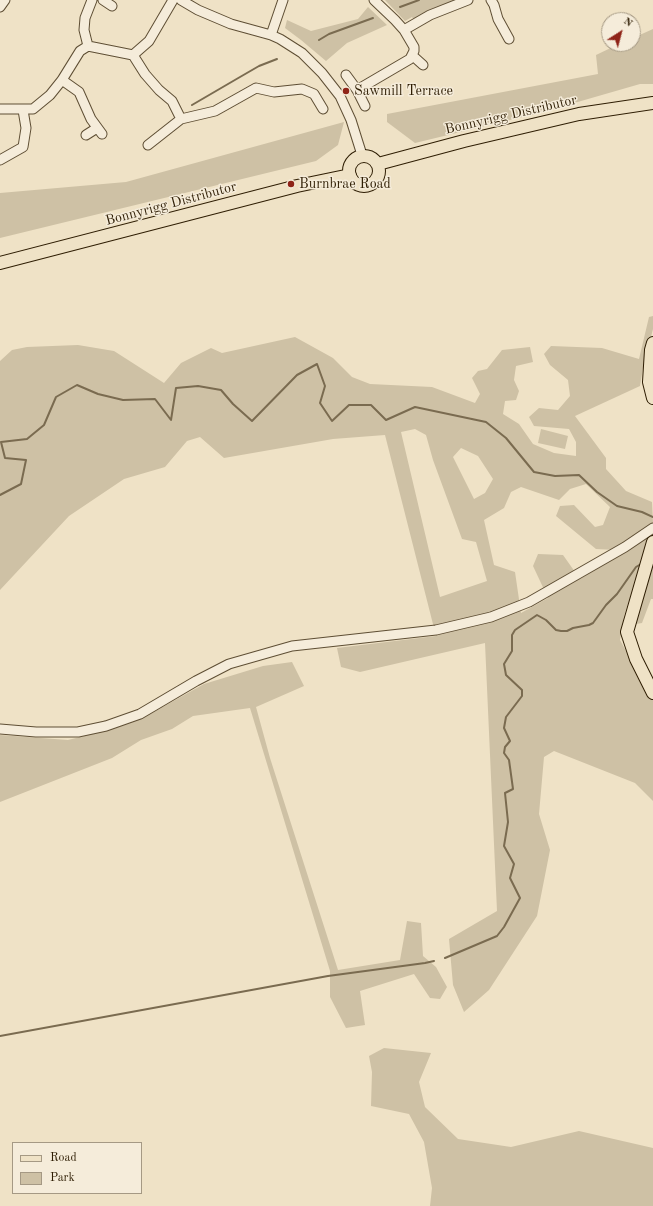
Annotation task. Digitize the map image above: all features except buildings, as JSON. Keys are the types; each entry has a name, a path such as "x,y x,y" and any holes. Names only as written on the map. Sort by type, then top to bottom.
{"main road":[{"name":"Bonnyrigg Distributor","path":"378,164 464,141 579,114 653,103"},
{"path":"362,156 369,156 375,159 380,172 375,182 365,186 358,185 354,182 350,175 349,168 351,163 357,157 362,156"},
{"name":"Bonnyrigg Distributor","path":"0,263 290,188 350,175"},
{"path":"653,343 651,350 649,382 653,398"},
{"path":"653,542 627,632 636,659 653,693"}],"street":[{"path":"0,8 5,0"},
{"path":"88,46 84,30 85,18 92,0"},
{"path":"103,0 112,6"},
{"path":"133,55 149,41 173,0"},
{"path":"181,0 198,10 231,24 271,35 302,53 332,84 346,108 362,156"},
{"path":"271,35 283,0"},
{"path":"357,90 410,59 414,47 404,30 374,0"},
{"path":"404,30 430,15 468,0"},
{"path":"491,0 498,19 509,39"},
{"path":"0,109 33,109 50,95 62,80 80,51 88,46 133,55 145,74 172,101 182,119"},
{"path":"412,56 422,65"},
{"path":"346,75 357,90 365,106"},
{"path":"62,80 79,92 90,118 100,131 86,135"},
{"path":"148,144 182,119 215,110 256,88 274,92 302,89 314,94 323,109"},
{"path":"0,160 23,147 26,128 23,110"},
{"path":"0,728 36,732 78,732 106,726 140,714 196,681 229,664 257,656 299,645 436,630 492,617 529,602 625,547 653,528"}],"green space":[{"path":"385,0 457,0 414,20 412,17 405,21"},
{"path":"368,7 387,25 347,43 326,61 285,28 287,20 311,31 358,19"},
{"path":"653,29 653,84 640,84 543,112 415,143 387,122 387,114 598,74 596,55 602,52 641,52 641,34"},
{"path":"344,122 338,145 316,161 0,238 0,193 126,182"},
{"path":"653,316 653,329 640,386 575,416 606,458 606,469 626,491 652,502 653,523 616,550 596,549 556,516 560,506 574,505 595,527 603,525 610,507 586,484 570,489 559,500 521,487 511,492 504,508 484,520 494,565 515,572 521,613 548,598 533,566 538,554 563,555 580,579 645,538 649,539 624,616 620,640 653,700 653,801 635,783 554,751 544,757 539,814 550,850 537,916 489,990 464,1012 453,985 449,939 497,911 485,643 360,672 341,667 337,648 436,636 385,435 333,439 224,458 200,437 187,441 165,467 124,479 69,516 0,590 0,361 12,350 27,347 78,345 114,351 164,383 181,363 211,348 222,353 295,337 333,358 352,377 370,384 432,387 475,403 480,394 472,378 478,371 487,369 502,350 530,347 533,362 516,366 514,380 519,391 516,400 505,401 503,414 519,424 533,444 554,453 576,456 576,442 569,429 534,426 529,417 539,408 558,410 570,396 568,380 550,365 544,354 551,346 602,348 639,359 649,317","holes":["415,429 426,435 433,460 462,539 476,542 487,581 440,597 401,432","461,448 478,456 493,479 485,493 474,499 453,457"]},
{"path":"541,429 568,436 565,449 538,443"},
{"path":"653,565 653,599 651,599 642,623 636,624 634,619"},
{"path":"292,662 304,686 256,707 270,758 338,970 400,960 407,921 421,923 423,956 436,967 447,987 440,999 430,998 414,974 360,991 365,1025 346,1028 330,997 330,971 250,708 193,716 172,729 141,740 112,758 0,802 0,735 68,740 108,730 152,713 204,684 263,666"},
{"path":"384,1048 431,1053 419,1082 425,1107 458,1139 511,1147 579,1131 653,1148 653,1206 430,1206 432,1188 424,1142 409,1114 371,1106 372,1072 369,1056"}],"waterway":[{"path":"400,7 419,0"},
{"path":"319,40 329,34 373,18"},
{"path":"192,105 259,66 277,59"},
{"path":"0,495 21,484 26,460 5,458 1,442 27,439 44,425 56,397 77,385 98,394 123,400 155,399 171,420 176,388 198,386 221,390 233,404 252,421 297,375 317,364 325,386 320,403 332,421 349,405 371,405 386,420 415,407 486,422 506,438 534,472 555,476 579,475 597,492 617,506 642,512 653,517"},
{"path":"445,958 497,936 504,927 520,898 510,878 514,864 504,846 508,822 505,793 513,789 509,760 504,753 505,747 510,741 504,728 506,717 522,696 522,690 506,675 504,664 512,651 512,635 515,630 537,615 546,620 556,630 561,631 567,631 593,623 606,605 617,594 636,567 641,564"},
{"path":"0,1036 328,976 434,961"}],"place":[{"name":"Sawmill Terrace","path":"346,91"},
{"name":"Burnbrae Road","path":"291,184"}]}
